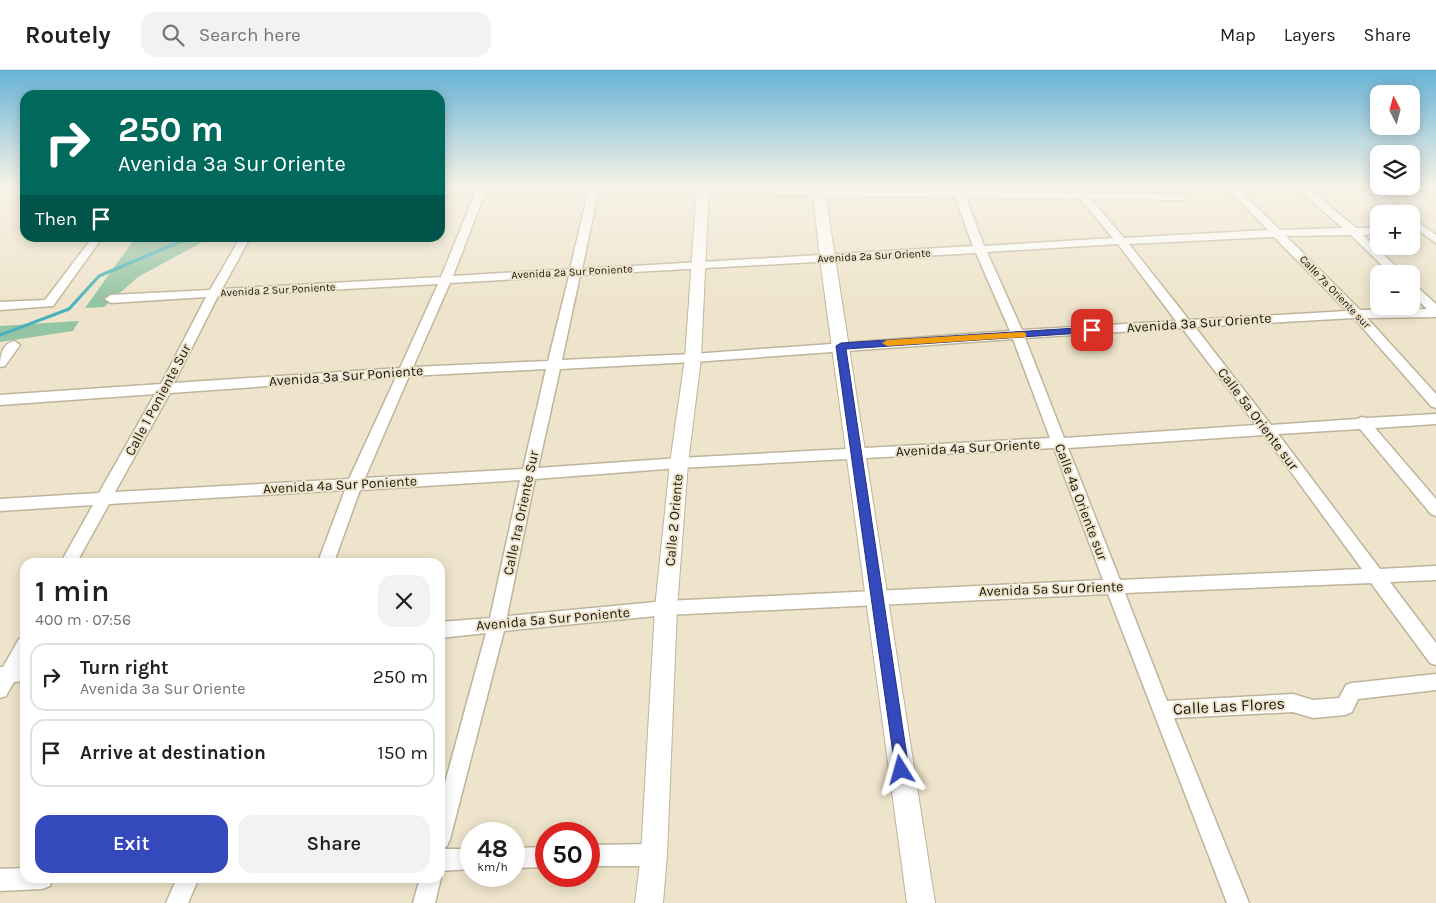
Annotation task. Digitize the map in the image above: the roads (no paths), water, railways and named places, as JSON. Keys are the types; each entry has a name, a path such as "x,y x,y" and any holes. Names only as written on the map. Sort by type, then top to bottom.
{"main road":[{"name":"Calle 2 Oriente","path":"654,855 666,608 679,463 693,358 701,225"},
{"path":"823,225 921,903"},
{"path":"649,903 654,855"}],"street":[{"path":"327,558 355,483 445,281 467,225"},
{"name":"Calle 1ra Oriente Sur","path":"445,820 497,624 529,474 587,225"},
{"name":"Calle 4a Oriente sur","path":"971,225 1018,336 1161,710 1238,903"},
{"name":"Calle 5a Oriente sur","path":"1108,225 1266,428 1436,657"},
{"name":"Calle 7a Oriente sur","path":"1271,225 1357,314 1436,403"},
{"path":"1345,225 1389,265"},
{"path":"1430,230 1436,240"},
{"name":"Avenida 2a Sur Oriente","path":"698,266 1121,241 1279,233 1370,231"},
{"path":"0,306 49,303 94,242"},
{"name":"Calle 1 Poniente Sur","path":"71,558 166,387 214,293 243,242"},
{"name":"Avenida 2a Sur Poniente","path":"445,281 576,271 698,266"},
{"name":"Avenida 2 Sur Poniente","path":"111,299 445,281"},
{"path":"1420,296 1436,312"},
{"name":"Avenida 3a Sur Oriente","path":"693,358 841,346 1185,324 1357,314 1436,312"},
{"path":"0,363 14,345"},
{"name":"Avenida 3a Sur Poniente","path":"0,400 166,387 405,372 693,358"},
{"name":"Avenida 4a Sur Oriente","path":"679,463 1059,443 1266,428 1436,419"},
{"path":"1362,422 1436,510"},
{"name":"Avenida 4a Sur Poniente","path":"0,505 529,474 679,463"},
{"name":"Avenida 5a Sur Oriente","path":"666,608 877,596 1436,573"},
{"name":"Avenida 5a Sur Poniente","path":"445,629 666,608"},
{"path":"8,678 20,654"},
{"name":"Calle Las Flores","path":"1161,710 1293,703 1313,709 1337,707 1345,706 1352,690 1436,682"},
{"path":"600,856 654,855"},
{"path":"445,860 460,859"},
{"path":"0,880 20,879"},
{"path":"177,903 186,883"},
{"path":"424,903 429,883"}],"waterway":[{"path":"0,335 69,309 99,276 180,242"}]}
